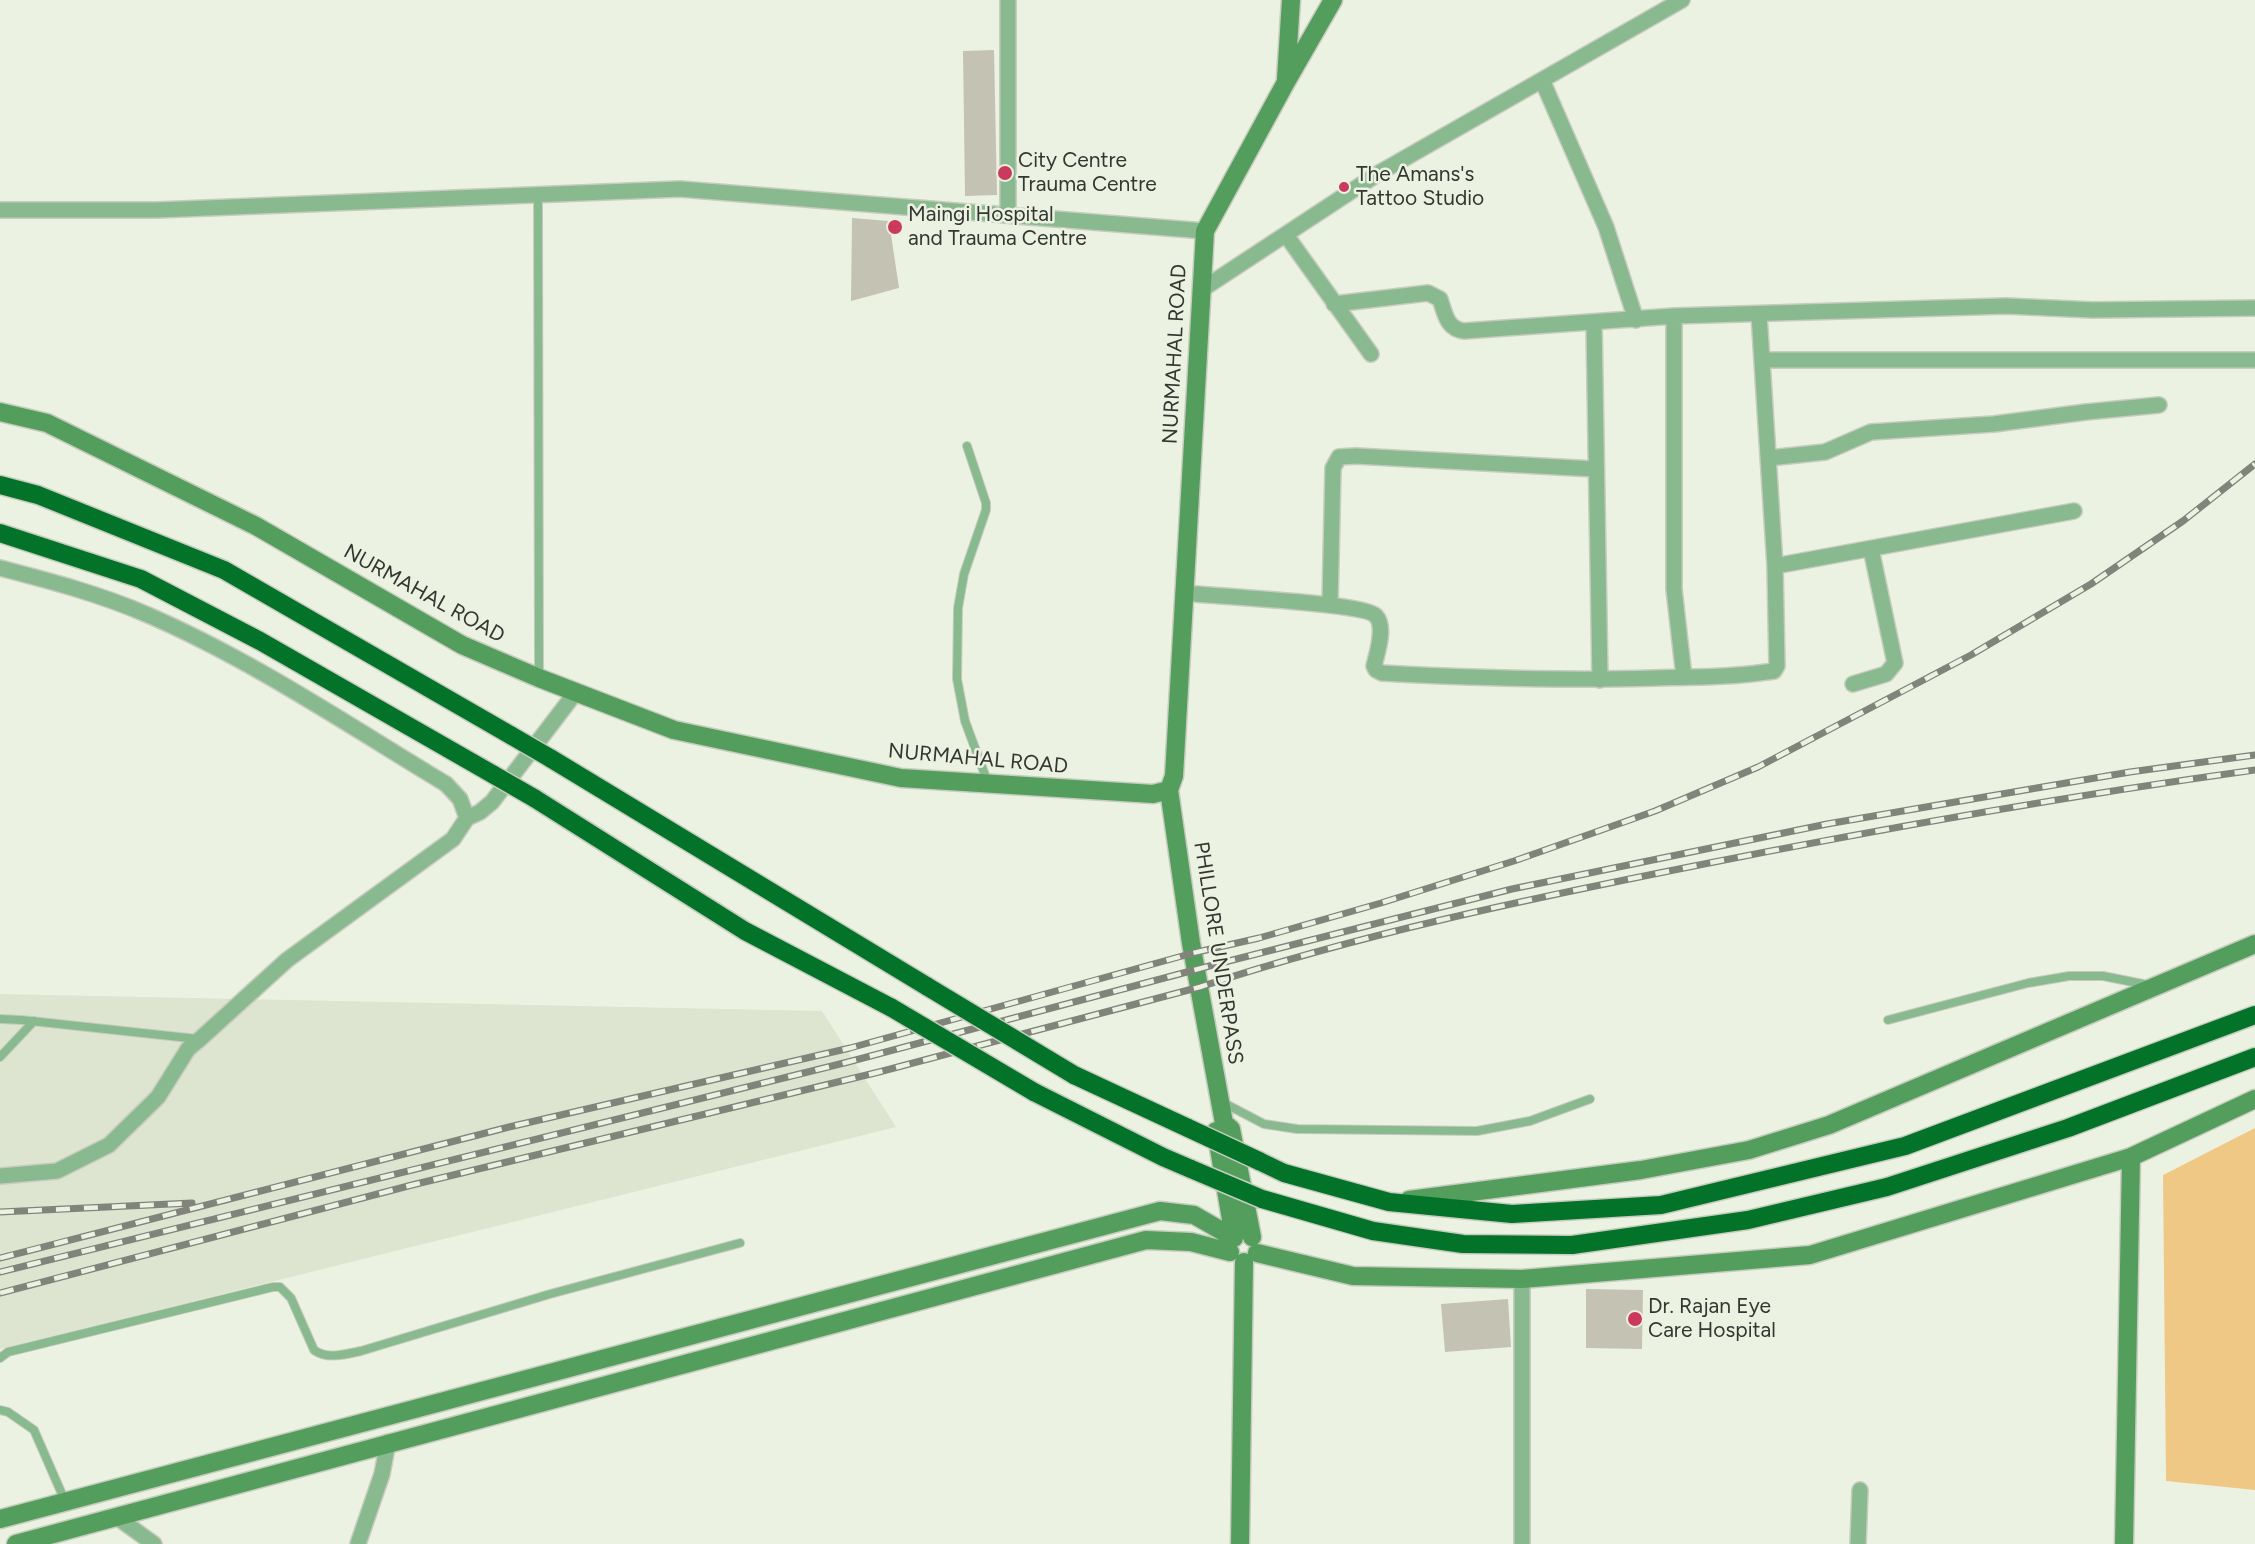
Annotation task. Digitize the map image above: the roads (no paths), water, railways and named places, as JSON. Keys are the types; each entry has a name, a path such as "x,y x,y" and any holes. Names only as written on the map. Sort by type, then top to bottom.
{"highway":[{"path":"0,486 38,495 224,570 550,758 1074,1075 1284,1173 1389,1202 1512,1214 1661,1204 1905,1146 2255,1015"},
{"path":"0,533 141,579 260,641 534,798 745,931 892,1008 1034,1092 1163,1157 1262,1199 1373,1231 1463,1244 1572,1245 1748,1220 1887,1186 2068,1128 2255,1057"}],"street":[{"path":"1008,0 1008,215"},
{"path":"1286,82 1291,0"},
{"name":"NURMAHAL ROAD","path":"0,412 47,423 159,477 256,526 462,645 539,678 685,732 901,778 1153,794 1169,790 1174,776 1205,231 1286,82 1334,0"},
{"path":"1201,291 1380,173 1682,0"},
{"path":"1542,80 1606,227 1636,320"},
{"path":"0,210 157,210 680,189 1205,231"},
{"path":"1286,235 1371,354"},
{"path":"1334,304 1428,293 1440,299 1449,324 1458,330 1594,323 1674,316 2006,306 2093,310 2255,308"},
{"path":"1183,593 1330,604 1358,608 1375,614 1380,622 1374,666 1378,672 1480,678 1600,680 1771,671 1776,668 1775,566 1759,314"},
{"path":"1674,316 1674,589 1684,677"},
{"path":"1594,323 1600,680"},
{"path":"1763,360 2255,360"},
{"path":"1768,458 1825,452 1871,432 1994,424 2158,405"},
{"path":"1330,604 1333,468 1339,457 1595,469"},
{"path":"1775,566 2074,512"},
{"path":"1853,684 1886,674 1895,663 1870,549"},
{"path":"0,568 83,590 148,614 239,660 446,784 460,799 467,818"},
{"path":"0,1176 57,1171 109,1145 158,1097 188,1049 287,960 453,839 467,818 480,812 492,802 576,692"},
{"name":"PHILLORE UNDERPASS","path":"1169,790 1191,943 1224,1123 1216,1131 1242,1247"},
{"path":"1389,1202 1630,1171 1749,1150 1829,1125 2255,944"},
{"path":"16,1544 70,1537 118,1518 388,1443 1146,1240 1242,1247 1353,1276 1522,1279 1810,1255 2131,1157 2255,1099"},
{"path":"2124,1544 2131,1157"},
{"path":"0,1519 1160,1211 1194,1215 1242,1247"},
{"path":"1240,1544 1242,1247"},
{"path":"1522,1279 1522,1544"},
{"path":"358,1544 382,1474 388,1443"},
{"path":"1858,1544 1860,1490"},
{"path":"118,1518 154,1544"}],"lane":[{"path":"538,195 539,678"},
{"path":"967,446 986,503 986,510 964,574 958,608 957,679 965,721 988,783"},
{"path":"1887,1020 2028,983 2069,976 2103,976 2155,986"},
{"path":"0,1019 200,1039"},
{"path":"0,1057 34,1021"},
{"path":"1220,1101 1264,1124 1297,1129 1477,1131 1530,1121 1590,1099"},
{"path":"0,1358 8,1352 273,1287 280,1287 291,1298 314,1350 320,1355 341,1355 550,1294 740,1243"},
{"path":"0,1410 8,1412 34,1430 66,1502"}],"railway":[{"path":"0,1258 509,1127 850,1048 1193,953 1259,938 1514,861 1655,811 1758,767 1971,655 2091,584 2183,521 2255,464"},
{"path":"0,1272 848,1062 1512,889 1827,824 2130,772 2255,755"},
{"path":"0,1293 412,1185 879,1072 1200,987 1322,950 1445,919 1834,839 2044,802 2255,770"},
{"path":"0,1212 192,1203"}],"place":[{"name":"City Centre Trauma Centre","path":"1005,173"},
{"name":"The Amans's Tattoo Studio","path":"1344,187"},
{"name":"Maingi Hospital and Trauma Centre","path":"895,227"},
{"name":"Dr. Rajan Eye Care Hospital","path":"1635,1319"}]}
